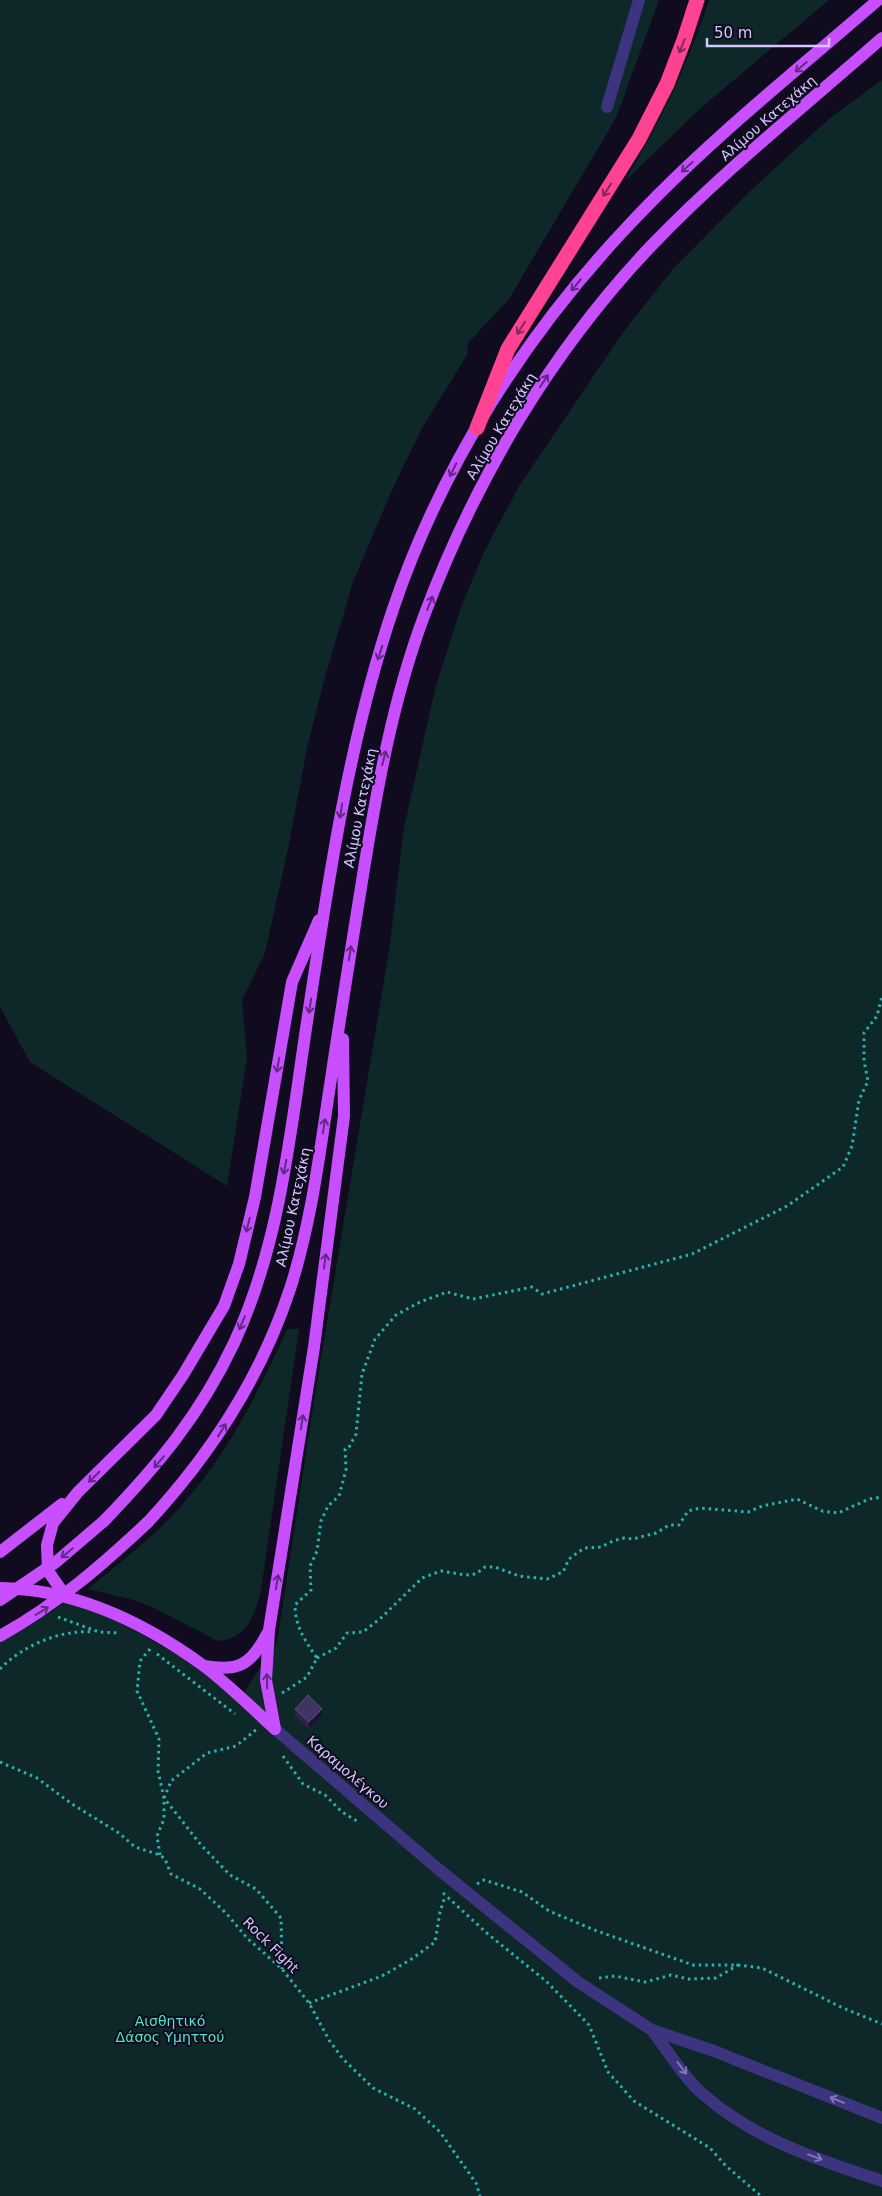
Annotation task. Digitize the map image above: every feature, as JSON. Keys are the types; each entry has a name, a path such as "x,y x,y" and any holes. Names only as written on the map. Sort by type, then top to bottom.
{"highway":[{"path":"477,428 508,349 639,139 667,84 697,0"}],"main road":[{"name":"Αλίμου Κατεχάκη","path":"0,1600 56,1562 104,1521 146,1477 186,1426 220,1370 234,1343 258,1284 275,1224 287,1159 346,781 370,682 394,605 431,514 456,465 511,372 546,322 627,227 672,181 878,0"},
{"name":"Αλίμου Κατεχάκη","path":"0,1636 49,1607 75,1588 148,1522 194,1470 230,1416 262,1356 288,1293 305,1232 318,1165 378,784 401,690 423,619 461,525 504,444 572,340 649,248 691,206 882,38"},
{"path":"0,1552 78,1492 156,1415 188,1367 224,1306 239,1264 255,1196 292,982 326,902"},
{"path":"276,1729 266,1680 269,1630 314,1347 344,1116 343,1001"},
{"path":"66,1597 48,1571 47,1545 54,1523 78,1492"},
{"name":"Καραμολέγκου","path":"0,1588 66,1597 99,1608 149,1632 204,1666 276,1729"},
{"path":"204,1666 225,1670 241,1665 253,1655 269,1630"}],"street":[{"path":"607,107 639,0"},
{"name":"Καραμολέγκου","path":"276,1729 465,1891 578,1982 652,2030"},
{"path":"652,2030 714,2051 882,2118"},
{"path":"652,2030 703,2095 735,2119 772,2140 810,2156 882,2181"}],"path":[{"path":"317,1658 303,1637 295,1618 295,1605 311,1590 310,1566 316,1551 321,1521 328,1506 340,1496 346,1470 345,1449 349,1447 356,1434 362,1374 375,1339 396,1316 420,1302 447,1292 472,1299 532,1287 542,1294 692,1254 787,1206 843,1167 852,1146 859,1100 868,1081 864,1061 864,1033 876,1016 882,996"},
{"path":"280,1696 288,1688 308,1677 317,1658 336,1648 347,1633 363,1632 382,1618 422,1578 441,1571 464,1575 476,1574 485,1567 495,1567 519,1576 547,1580 563,1572 569,1559 584,1548 601,1547 612,1541 624,1538 633,1539 656,1533 669,1525 678,1525 688,1511 700,1508 748,1512 762,1506 797,1499 822,1511 838,1513 869,1499 882,1497"},
{"path":"52,1614 99,1632"},
{"path":"0,1669 26,1649 70,1632 121,1633"},
{"path":"143,1645 240,1718"},
{"path":"0,1762 37,1778 72,1804 119,1833 135,1847 160,1855 157,1836 164,1819 164,1798 158,1771 160,1739 137,1691 140,1662 150,1649"},
{"path":"164,1798 171,1781 207,1753 236,1746 255,1730 248,1724"},
{"path":"164,1798 201,1845 230,1876 256,1889 281,1918 282,1969"},
{"name":"Rock Fight","path":"160,1855 165,1859 171,1874 200,1888 226,1913 247,1938 282,1969 309,2003 329,2040 342,2058 373,2088 415,2109 440,2132 476,2184 480,2196"},
{"path":"465,1891 484,1880 522,1892 549,1911 597,1932 693,1965 738,1965 762,1968 843,2008 882,2024"},
{"path":"309,2003 382,1976 410,1960 435,1942 445,1896 546,1981 589,2025 608,2072 634,2101 710,2148 726,2166 761,2196"},
{"path":"578,1982 615,1976 645,1982 671,1975 688,1979 716,1978 738,1965"}],"green space":[{"path":"0,0 659,0 616,118 509,299 468,343 467,355 422,428 392,490 353,582 325,677 307,748 288,849 265,953 242,1000 247,1058 227,1186 30,1062 0,1007"},
{"path":"709,0 829,0 703,106 625,181 672,93 692,48"},
{"name":"Αισθητικό Δάσος Υμηττού","path":"882,80 882,2196 0,2196 0,1641 21,1631 65,1603 91,1610 134,1630 200,1668 238,1701 277,1642 317,1382 389,951 404,828 435,689 461,607 484,552 519,486 624,331 673,269 749,192 830,118"},
{"path":"287,1329 299,1329 261,1590 253,1616 248,1624 237,1635 218,1641 152,1607 130,1599 88,1589 160,1528 199,1485 228,1443 254,1399"}],"building":[{"path":"308,1695 322,1709 309,1722 295,1709"}]}
